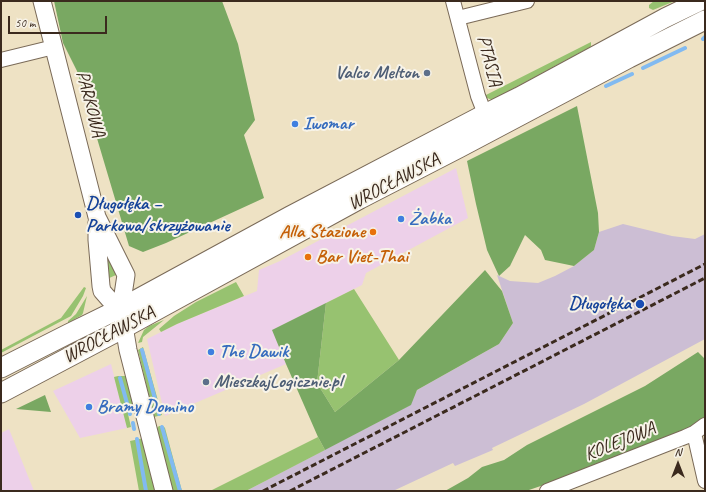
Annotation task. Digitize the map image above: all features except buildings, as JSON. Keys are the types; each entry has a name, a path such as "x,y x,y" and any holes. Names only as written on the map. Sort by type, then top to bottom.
{"main road":[{"name":"WROCŁAWSKA","path":"1,368 121,308 290,216 700,1"},
{"name":"WROCŁAWSKA","path":"1,392 124,328 360,199 629,58 705,20"}],"street":[{"name":"PARKOWA","path":"42,1 97,218 126,275 121,308 124,328 128,350 164,491"},
{"name":"PTASIA","path":"453,1 478,96 485,114"},
{"name":"PTASIA","path":"458,18 526,1"},
{"path":"1,60 54,47"},
{"name":"PARKOWA","path":"97,218 97,240 102,291 109,299 121,308"},
{"path":"699,429 705,481"},
{"name":"KOLEJOWA","path":"547,491 699,429"}],"shaded area":[{"path":"456,168 468,218 366,273 362,285 273,330 286,364 165,416 147,339 177,324 257,291 259,270 280,261"},
{"path":"623,224 672,236 695,239 705,234 705,339 584,404 492,448 493,450 455,466 453,463 393,491 246,491 410,405 417,390 499,344 513,323 497,275 510,281 538,283 574,266 594,250 599,232"},
{"path":"111,364 127,428 80,438 53,391"},
{"path":"9,429 34,491 1,491 1,433"}],"green space":[{"path":"54,1 222,1 238,44 255,120 244,135 264,198 143,252 129,246 77,71 63,43"},
{"path":"654,1 675,1 653,10 649,8 649,5"},
{"path":"591,42 590,47 492,100 484,96"},
{"path":"577,106 598,213 599,232 594,250 574,266 545,260 541,250 525,235 510,266 499,276 487,250 467,161"},
{"path":"105,245 116,275 107,279"},
{"path":"485,270 502,291 513,323 499,344 417,390 411,405 325,450 272,330 326,303 317,383 335,412 399,360"},
{"path":"236,282 244,296 161,332 159,329 174,316 196,302"},
{"path":"84,287 86,288 83,296 71,316 1,353 1,350 61,318"},
{"path":"354,289 399,360 335,412 317,383 326,303"},
{"path":"87,296 82,315 68,323 68,321 76,314"},
{"path":"164,320 143,337 142,342 138,343 144,330 149,326"},
{"path":"143,347 162,415 154,417 138,350"},
{"path":"698,352 705,359 705,417 680,434 585,471 526,491 445,491 468,478 482,467 504,460 527,445 645,386"},
{"path":"125,376 128,379 137,409 128,414 131,427 127,428 114,377"},
{"path":"45,395 51,412 16,409"},
{"path":"159,426 163,426 165,428 182,491 172,491 157,428"},
{"path":"318,437 325,450 246,491 210,491"},
{"path":"144,438 156,491 139,491 130,441"}],"waterway":[{"path":"643,68 685,48"},
{"path":"606,86 632,74"},
{"path":"142,350 159,414"},
{"path":"120,378 130,414"},
{"path":"133,423 134,429"},
{"path":"162,427 180,491"},
{"path":"137,439 146,491"}],"railway":[{"path":"263,491 705,264"},
{"path":"290,491 705,278"}],"place":[{"name":"Valco Melton","path":"427,73"},
{"name":"Iwomar","path":"295,124"},
{"name":"Długołęka – Parkowa/skrzyżowanie","path":"78,215"},
{"name":"Żabka","path":"401,219"},
{"name":"Alla Stazione","path":"373,232"},
{"name":"Bar Viet-Thai","path":"308,257"},
{"name":"Długołęka","path":"640,304"},
{"name":"The Dawik","path":"211,352"},
{"name":"MieszkajLogicznie.pl","path":"206,382"},
{"name":"Bramy Domino","path":"89,407"}]}
